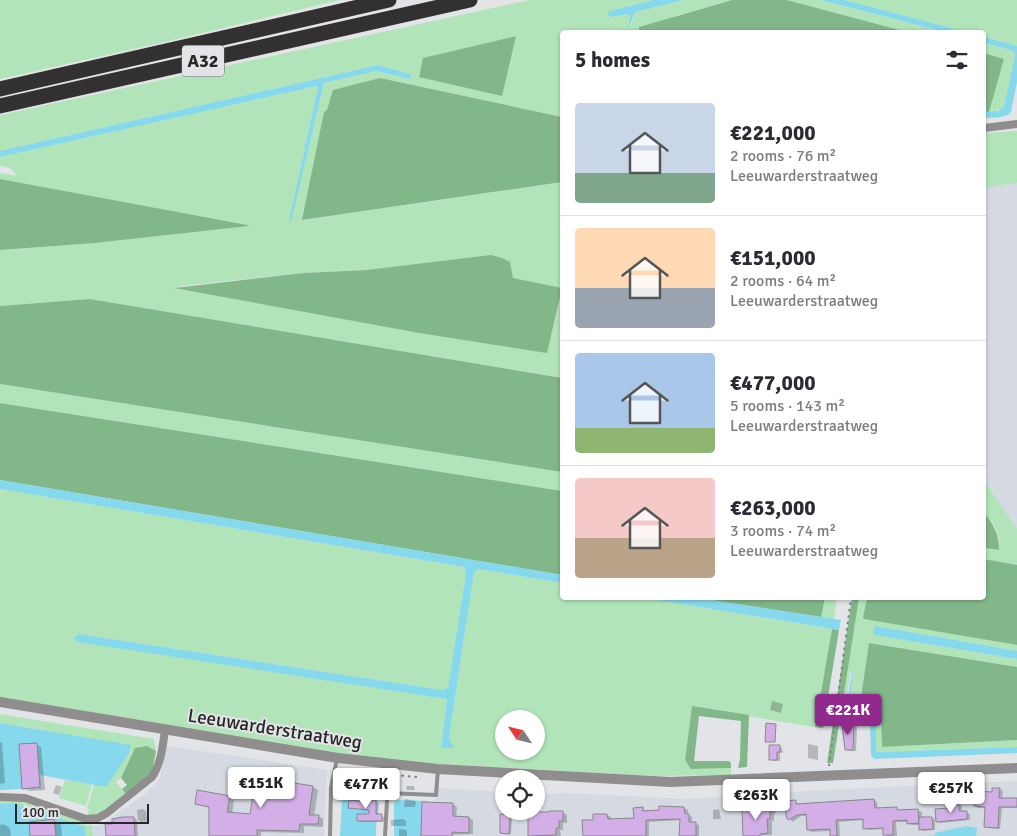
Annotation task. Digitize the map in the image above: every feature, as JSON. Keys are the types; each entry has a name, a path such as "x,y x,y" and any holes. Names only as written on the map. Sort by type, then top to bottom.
{"highway":[{"name":"A32","path":"0,89 389,0"},
{"name":"A32","path":"0,106 470,0"}],"street":[{"path":"986,128 1017,124"},
{"name":"Leeuwarderstraatweg","path":"0,702 338,758 438,769 670,782 1017,768"},
{"name":"Leeuwarderstraatweg","path":"0,797 25,798 86,819 98,818 107,814 152,777 156,771 162,751 165,730"}],"lane":[{"path":"330,836 331,788 338,758"},
{"path":"385,836 389,765"},
{"path":"331,788 436,795 438,769"}],"path":[{"path":"828,776 851,600"}],"shaded area":[{"path":"1017,183 1017,529 986,483 986,188"},
{"path":"167,746 327,770 324,836 76,836 75,833 102,824 145,794 159,780"},
{"path":"1017,781 1017,836 434,836 435,788 495,791 495,820 545,820 545,794 567,793 687,799 823,790"}],"green space":[{"path":"0,0 340,0 0,79"},
{"path":"530,0 654,0 628,6 611,17 628,14 630,15 628,26 631,26 635,11 684,0 732,0 678,15 641,30 560,30 560,117 380,78 333,91 303,220 560,182 560,288 513,278 367,270 303,273 176,288 419,333 547,352 560,297 560,378 90,299 0,306 0,250 95,243 248,226 0,179 0,173 17,176 10,168 0,166 0,157 317,86 290,222 324,83 376,71 410,79 412,75 374,66 0,151 0,115","holes":["516,36 419,77 423,59"]},
{"path":"732,0 787,0 900,30 639,30 639,27"},
{"path":"787,0 821,0 936,30 900,30"},
{"path":"844,0 1017,0 1017,46 986,38 986,30 959,30"},
{"path":"516,36 502,96 419,77 423,58"},
{"path":"986,44 1015,53 1003,109 989,112 1004,59 986,54"},
{"path":"986,54 1004,59 989,112 986,112"},
{"path":"380,78 560,117 560,182 302,220 324,112 327,110 333,90"},
{"path":"1017,131 1017,183 986,188 986,133"},
{"path":"0,179 249,226 95,243 0,250"},
{"path":"491,255 502,258 510,262 513,278 560,288 560,297 547,353 419,333 174,288 303,273 367,270"},
{"path":"90,299 560,378 560,472 0,384 0,306"},
{"path":"0,384 560,472 560,491 0,403"},
{"path":"0,403 560,491 560,575 0,480"},
{"path":"986,483 1017,529 1017,565 986,559 986,548 998,550 999,540 995,527 986,515"},
{"path":"0,489 464,567 466,573 448,689 442,690 76,635 447,699 441,748 454,745 449,737 474,573 478,569 560,583 560,600 656,600 832,629 815,727 692,707 685,760 692,769 731,768 731,775 651,776 407,762 350,755 0,698"},
{"path":"986,515 995,530 999,550 986,548"},
{"path":"986,559 1017,565 1017,645 864,619 867,600 986,600"},
{"path":"711,600 825,600 821,617"},
{"path":"825,600 837,600 834,619 821,617"},
{"path":"852,600 859,600 833,763 827,763"},
{"path":"859,600 867,600 863,617 865,619 1017,645 1017,651 876,626 875,635 1017,659 1017,667 869,643 859,709 871,710 881,716 882,747 1017,740 1017,747 878,752 876,751 876,726 874,721 851,718 848,713 852,672 850,674 844,719 839,718"},
{"path":"832,629 839,630 823,728 815,727"},
{"path":"869,643 1017,667 1017,740 882,747 881,716 871,710 859,710"},
{"path":"692,706 749,715 747,767 738,768 741,721 699,716 694,761 729,761 731,768 691,769 685,760"},
{"path":"0,714 154,739 156,751 135,748 122,777 116,782 127,795 102,814 87,817 89,809 87,808 94,785 106,787 48,731 0,723"},
{"path":"147,746 156,751 152,772 127,795 122,789 127,785 121,778 135,748"},
{"path":"65,780 92,784 86,806 59,798"},
{"path":"0,799 24,801 84,822 85,825 92,825 93,836 85,836 85,828 82,826 15,803 0,804"}],"water":[{"path":"654,0 684,0 635,12 629,28 630,16 628,14 611,17 608,15 609,11"},
{"path":"821,0 844,0 959,30 936,30"},
{"path":"986,38 1017,46 1017,82 1011,112 1003,117 986,118 986,112 998,111 1004,107 1015,56 1015,53 986,44"},
{"path":"374,66 410,74 412,78 376,71 324,83 291,222 289,221 317,86 0,157 0,151"},
{"path":"0,480 560,575 560,583 478,569 474,573 449,737 454,745 453,748 441,748 447,699 78,642 74,637 79,634 442,690 448,688 466,573 464,567 0,489"},
{"path":"656,600 711,600 841,620 839,630"},
{"path":"876,626 1017,651 1017,659 874,635 873,631"},
{"path":"852,672 848,714 851,718 873,721 876,726 876,751 878,752 1017,747 1017,753 875,759 871,756 870,724 846,721 844,719"},
{"path":"0,723 131,745 129,753 106,787 40,775 41,788 0,790"},
{"path":"342,799 377,799 376,836 340,836"},
{"path":"397,800 428,801 427,836 394,836 394,803"},
{"path":"15,803 82,826 85,828 85,836 0,836 0,804"},
{"path":"966,826 977,828 976,836 927,836 935,835 935,833"}],"building":[{"path":"766,723 776,724 775,742 765,742"},
{"path":"854,724 853,750 845,750 842,725"},
{"path":"37,743 40,787 22,789 19,744"},
{"path":"769,745 780,745 780,752 777,752 777,760 769,760"},
{"path":"257,771 277,774 276,780 313,786 309,815 319,815 318,824 300,824 299,831 257,830 257,836 209,836 209,807 195,804 197,790 230,796 227,812 250,814"},
{"path":"992,788 1000,788 999,798 1017,798 1017,807 999,807 998,828 984,827 985,807 974,806 974,791 992,792"},
{"path":"874,799 875,808 897,807 897,810 918,809 919,823 907,824 907,820 893,821 893,835 883,835 883,828 863,829 863,819 836,820 837,836 830,836 830,829 807,830 806,814 797,815 788,820 786,816 785,801 796,800 796,804"},
{"path":"349,800 369,802 369,800 376,800 376,814 382,814 382,821 357,821 357,814 369,814 369,810 348,808"},
{"path":"771,801 772,811 770,812 770,819 767,819 768,833 760,834 760,836 743,836 742,810 764,809 763,802"},
{"path":"422,802 453,803 453,816 469,817 469,833 452,832 452,836 421,836"},
{"path":"959,802 959,811 967,811 967,819 936,822 935,809 951,808 950,803"},
{"path":"659,806 684,807 685,814 689,814 689,822 696,822 696,836 679,836 680,819 646,820 646,836 583,836 582,820 593,820 593,814 607,814 608,819 634,818 633,808 643,807 643,811 659,810"},
{"path":"563,811 563,821 559,821 556,835 528,836 528,820 545,820 545,812"},
{"path":"134,817 135,836 106,836 105,824 112,824 112,819"},
{"path":"919,817 932,817 933,829 919,830"},
{"path":"54,819 56,836 30,836 29,822"},
{"path":"500,820 510,820 509,834 500,833"}]}
